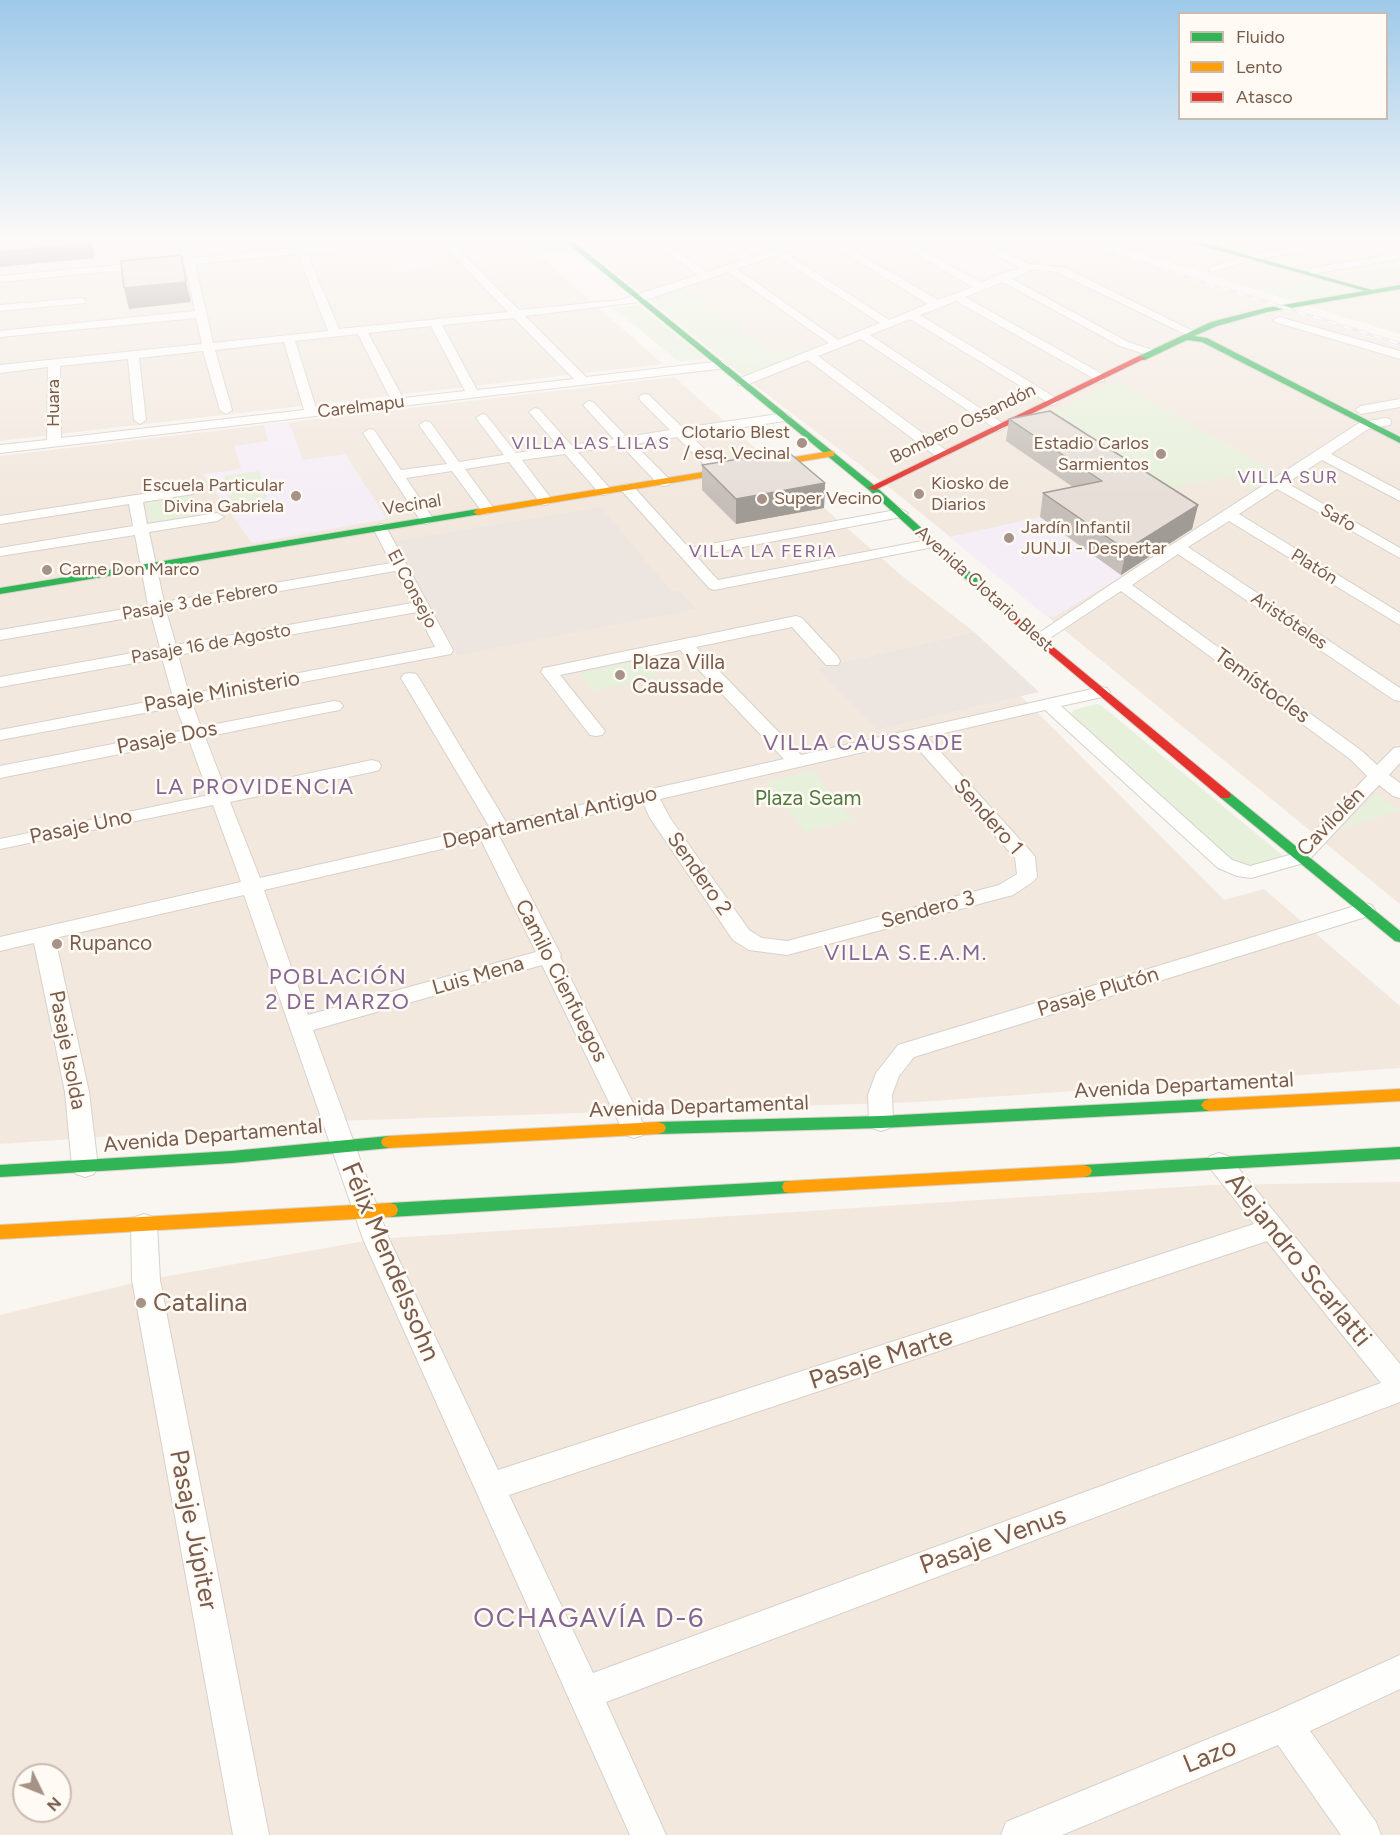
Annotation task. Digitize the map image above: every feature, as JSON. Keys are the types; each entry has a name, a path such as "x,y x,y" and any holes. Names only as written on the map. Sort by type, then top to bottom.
{"main road":[{"name":"Avenida Clotario Blest","path":"672,326 872,488 1038,639 1300,858 1400,938"},
{"name":"Bombero Ossandón","path":"872,488 1210,326"},
{"path":"1205,327 1205,331 1212,336 1400,440"},
{"path":"1187,335 1204,340 1400,429"},
{"name":"Vecinal","path":"0,591 831,454"},
{"name":"Avenida Departamental","path":"0,1171 634,1129 881,1122 1400,1095"},
{"path":"0,1232 1400,1153"}],"street":[{"path":"0,334 84,326"},
{"path":"203,326 226,410"},
{"path":"331,326 334,333"},
{"path":"0,369 407,326"},
{"path":"436,326 474,394"},
{"path":"528,326 583,381"},
{"path":"811,326 837,344"},
{"path":"742,382 881,326"},
{"path":"929,326 1052,402"},
{"path":"1008,326 1100,378"},
{"path":"1090,326 1124,344 1152,353"},
{"path":"1169,326 1187,335"},
{"path":"1298,326 1400,355"},
{"path":"361,330 399,403"},
{"path":"861,334 999,427"},
{"path":"288,338 311,413"},
{"path":"133,355 140,420"},
{"path":"809,355 942,454"},
{"name":"Huara","path":"54,363 54,443"},
{"name":"Carelmapu","path":"0,449 722,365"},
{"path":"645,398 720,472"},
{"path":"1361,410 1400,403"},
{"path":"589,405 664,482"},
{"path":"535,412 605,491"},
{"path":"397,475 785,417"},
{"path":"482,418 546,501"},
{"path":"1038,639 1364,426 1385,422"},
{"path":"425,425 488,510"},
{"path":"369,433 427,520"},
{"path":"1321,454 1400,496"},
{"name":"Safo","path":"1277,483 1400,554"},
{"path":"627,488 714,585 933,543"},
{"path":"0,520 188,491"},
{"name":"Félix Mendelssohn","path":"135,499 143,529 157,608 182,699 254,886 256,901 302,1025 342,1147 376,1239 648,1835"},
{"path":"686,553 901,513"},
{"name":"Platón","path":"1228,514 1400,620"},
{"path":"0,552 217,517"},
{"name":"El Consejo","path":"380,528 445,650"},
{"name":"Aristóteles","path":"1178,547 1400,696"},
{"name":"Pasaje 3 de Febrero","path":"0,635 400,566"},
{"name":"Temístocles","path":"1121,584 1356,755 1400,792"},
{"name":"Pasaje 16 de Agosto","path":"0,682 421,606"},
{"path":"596,731 549,672 796,621 832,660"},
{"path":"684,644 791,756"},
{"name":"Pasaje Ministerio","path":"0,735 445,650"},
{"name":"Camilo Cienfuegos","path":"410,678 494,831 550,955 634,1129"},
{"name":"Departamental Antiguo","path":"0,944 649,795 791,756 915,735 1101,692"},
{"name":"Pasaje Dos","path":"0,772 333,705"},
{"name":"Cavilolén","path":"1048,705 1225,864 1244,872 1300,858 1400,752"},
{"name":"Sendero 1","path":"915,735 1025,857 1027,878"},
{"name":"Pasaje Uno","path":"2,844 372,766"},
{"name":"Sendero 2","path":"649,795 660,818 741,935 757,945"},
{"name":"Sendero 3","path":"757,945 787,948 1006,890 1027,878"},
{"name":"Pasaje Plutón","path":"881,1122 880,1095 888,1073 906,1051 1365,910"},
{"name":"Pasaje Isolda","path":"43,934 77,1092 85,1167"},
{"name":"Luis Mena","path":"302,1025 550,955"},
{"name":"Alejandro Scarlatti","path":"1219,1163 1400,1387"},
{"name":"Pasaje Júpiter","path":"144,1224 146,1280 251,1835"},
{"name":"Pasaje Marte","path":"490,1487 1272,1229"},
{"name":"Pasaje Venus","path":"585,1693 1400,1387"},
{"name":"Lazo","path":"1019,1835 1285,1725 1400,1672"},
{"path":"1285,1725 1363,1835"}],"shaded area":[{"path":"0,326 619,326 663,364 0,441"},
{"path":"681,326 1333,326 1400,347 1400,904 889,487 752,383"},
{"path":"1373,326 1400,326 1400,334"},
{"path":"674,377 901,575 974,632 819,668 876,730 1021,696 1224,900 1264,889 1400,1006 1400,1068 918,1102 334,1121 0,1144 0,456"},
{"name":"Escuela Particular Divina Gabriela","path":"289,422 303,460 345,454 387,519 252,543 203,474 241,469 234,446 268,441 264,425"},
{"path":"601,507 671,591 678,590 696,609 458,655 395,541"},
{"path":"1040,517 1122,576 1054,617 1046,616 949,537"},
{"path":"974,632 1039,692 876,730 818,668"},
{"path":"1400,1182 1400,1835 0,1835 0,1315 146,1280 376,1239 1211,1185"}],"green space":[{"path":"635,326 664,326 706,358 679,362"},
{"path":"682,326 733,326 771,354 819,347 752,375 743,374"},
{"name":"Estadio Carlos Sarmientos","path":"1118,381 1279,475 1254,491 1230,476 1140,495 1031,424"},
{"path":"259,471 267,498 231,503 224,476"},
{"path":"189,494 195,518 150,524 145,500"},
{"name":"Plaza Villa Caussade","path":"646,659 659,676 593,691 581,673"},
{"path":"1097,704 1288,860 1247,874 1070,716 1074,710"},
{"name":"Plaza Seam","path":"814,770 853,820 805,832 767,782"},
{"path":"1376,793 1400,811 1342,828"}],"building":[{"path":"1050,411 1198,505 1126,550 1043,493 1102,481 1009,419"},
{"path":"787,451 825,483 736,499 702,465"}],"railway":[{"path":"1342,326 1400,344"}],"traffic: fast":[{"path":"672,326 872,488 1012,616"},
{"path":"1142,358 1211,326"},
{"path":"1184,337 1204,340 1400,440"},
{"path":"0,591 478,512"},
{"path":"1225,795 1400,938"},
{"path":"658,1128 881,1122 1209,1105"},
{"path":"0,1171 232,1157 389,1142"},
{"path":"1084,1171 1400,1153"},
{"path":"390,1210 790,1187"}],"traffic: slow":[{"path":"478,512 831,454"},
{"path":"1209,1105 1400,1095"},
{"path":"389,1142 658,1128"},
{"path":"790,1187 1084,1171"},
{"path":"0,1232 390,1210"}],"traffic: jam":[{"path":"872,488 1142,358"},
{"path":"1012,616 1225,795"}],"place":[{"name":"Clotario Blest / esq. Vecinal","path":"802,443"},
{"name":"Estadio Carlos Sarmientos","path":"1161,454"},
{"name":"Kiosko de Diarios","path":"919,494"},
{"name":"Escuela Particular Divina Gabriela","path":"296,496"},
{"name":"Super Vecino","path":"762,499"},
{"name":"Jardín Infantil JUNJI - Despertar","path":"1009,538"},
{"name":"Carne Don Marco","path":"47,570"},
{"name":"Plaza Villa Caussade","path":"620,675"},
{"name":"Rupanco","path":"57,944"},
{"name":"Catalina","path":"141,1303"}],"district":[{"name":"VILLA LAS LILAS","path":"591,444"},
{"name":"VILLA SUR","path":"1288,478"},
{"name":"VILLA LA FERIA","path":"763,552"},
{"name":"VILLA CAUSSADE","path":"864,744"},
{"name":"LA PROVIDENCIA","path":"255,788"},
{"name":"VILLA S.E.A.M.","path":"906,954"},
{"name":"POBLACIÓN 2 DE MARZO","path":"338,990"},
{"name":"OCHAGAVÍA D-6","path":"589,1619"}]}
